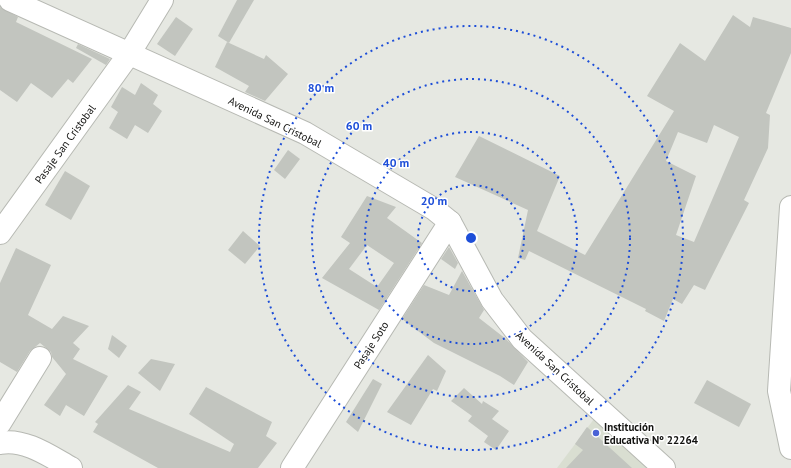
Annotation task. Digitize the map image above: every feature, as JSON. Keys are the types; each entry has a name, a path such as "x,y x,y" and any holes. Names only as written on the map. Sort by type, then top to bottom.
{"street":[{"name":"Avenida San Cristobal","path":"10,0 305,134 434,210 450,222 492,300 522,339 664,468"},
{"name":"Pasaje San Cristobal","path":"0,233 129,54 162,0"},
{"path":"791,207 785,393 791,448"},
{"name":"Pasaje Soto","path":"292,468 450,222"},
{"path":"0,423 40,358"},
{"path":"0,443 20,444 40,450 72,468"}],"shaded area":[{"name":"Institución Educativa Nº 22264","path":"594,419 650,468 557,468"}],"building":[{"path":"237,0 254,0 229,43 218,36"},
{"path":"0,7 18,17 16,22 92,59 73,83 68,79 52,98 31,83 17,102 0,90"},
{"path":"733,15 750,27 753,17 791,28 791,53 766,113 770,115 768,148 744,200 749,203 705,290 694,285 682,304 673,299 664,321 645,311 646,309 529,251 525,260 518,258 528,210 455,177 479,136 560,176 537,231 585,255 674,111 647,96 680,43 705,61","holes":["714,125 739,137 694,242 676,235 696,176 666,161 678,132 707,143"]},
{"path":"176,17 193,29 175,56 157,44"},
{"path":"227,42 264,59 266,55 288,74 265,101 245,92 249,86 215,67"},
{"path":"78,44 110,59 106,65 76,48"},
{"path":"141,83 158,95 153,104 162,111 148,133 135,125 127,139 109,128 118,112 111,107 122,87 135,95"},
{"path":"288,150 300,159 285,179 274,170"},
{"path":"65,171 90,186 71,220 45,205"},
{"path":"367,196 396,207 387,218 422,243 379,310 322,278 350,243 341,237","holes":["367,245 394,263 377,287 349,269"]},
{"path":"243,231 260,246 245,264 228,250"},
{"path":"449,247 458,263 455,269 441,259"},
{"path":"16,248 51,265 28,315 52,329 63,316 89,326 73,343 80,349 73,359 108,376 84,416 66,405 60,416 44,405 66,374 52,357 51,352 40,343 30,351 17,372 0,362 0,283"},
{"path":"462,271 484,310 479,318 506,339 528,362 514,385 500,376 434,343 402,319 424,285 449,295"},
{"path":"112,335 127,346 119,358 108,349"},
{"path":"428,355 446,371 437,391 433,389 411,425 387,412"},
{"path":"151,359 175,364 160,391 138,373"},
{"path":"373,379 382,384 358,432 346,422"},
{"path":"707,380 751,404 739,427 694,403"},
{"path":"128,385 141,392 129,409 230,452 234,444 189,414 206,387 272,422 266,436 277,443 258,468 158,468 93,432 98,424 95,422"},
{"path":"464,388 482,404 483,401 499,411 492,419 509,431 496,450 484,442 488,436 468,421 472,416 451,401"},
{"path":"587,427 632,468 566,468 583,450 575,444"}],"place":[{"name":"Institución Educativa Nº 22264","path":"596,433"}]}
